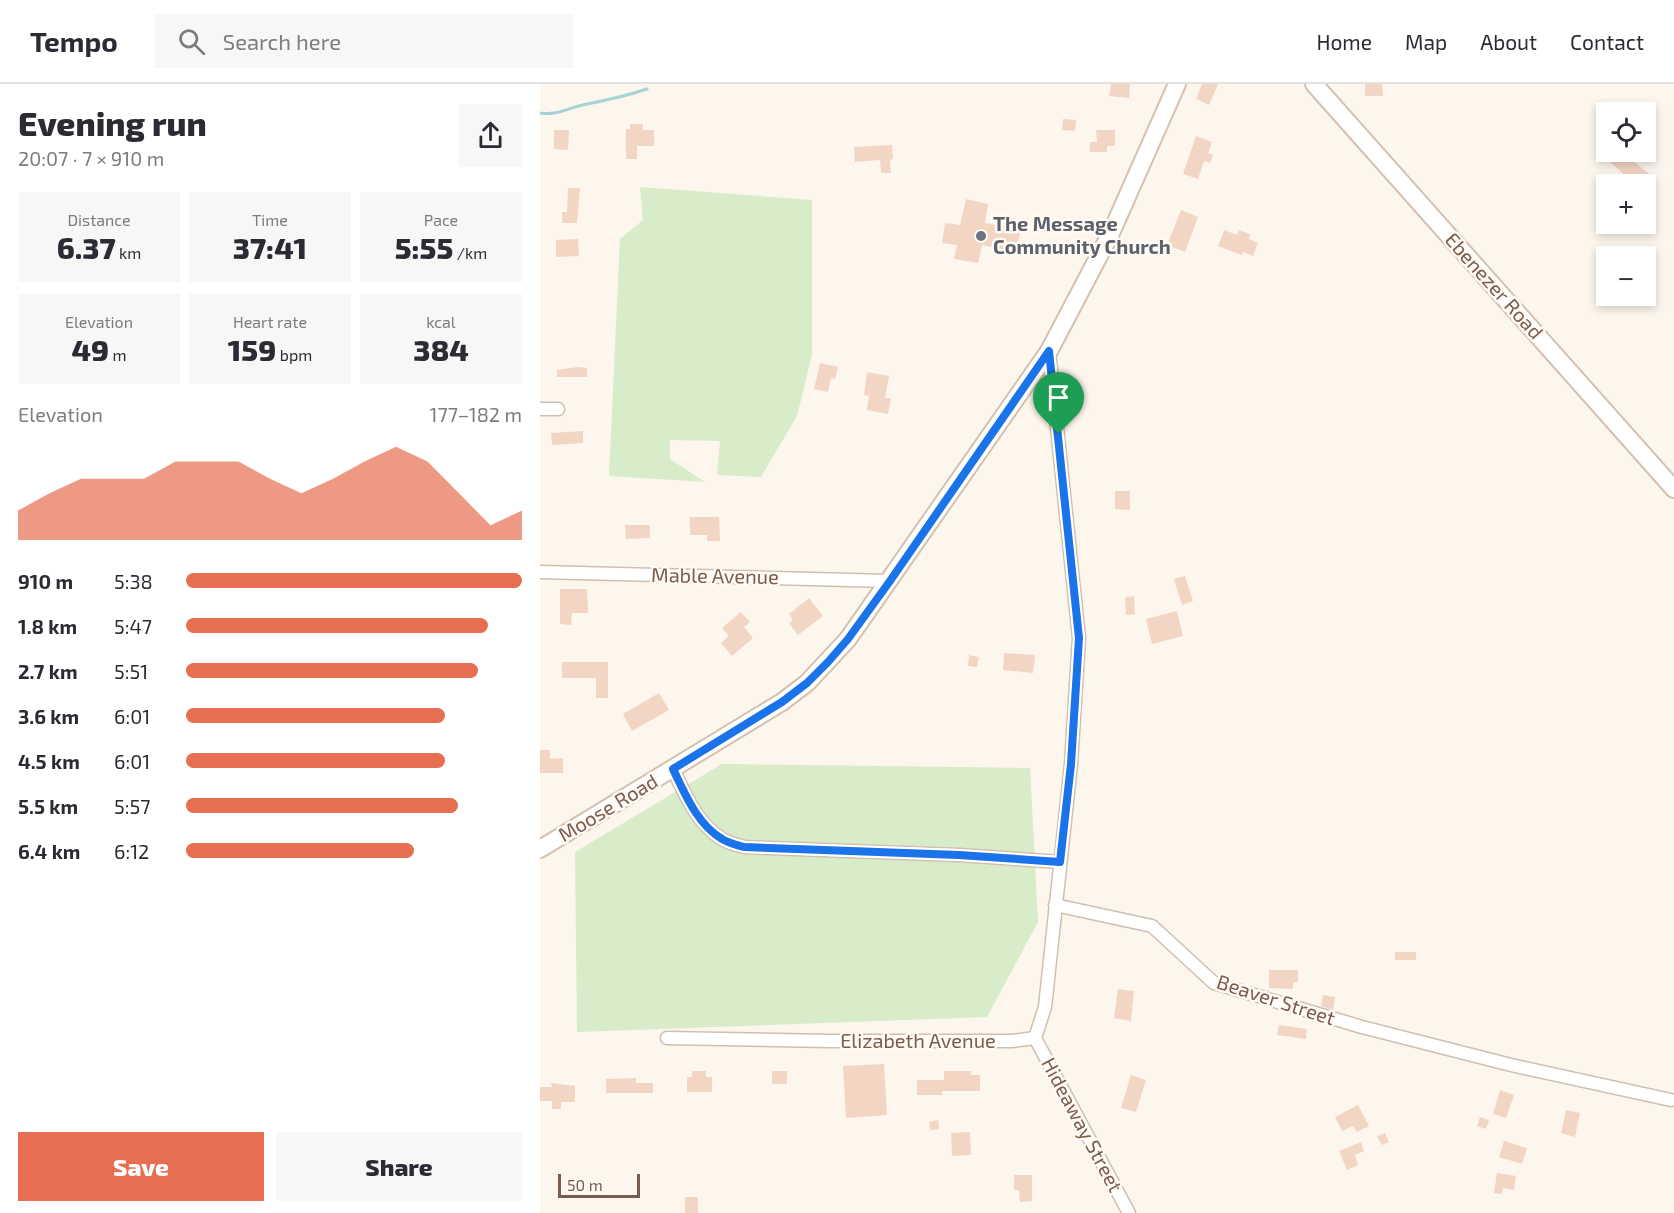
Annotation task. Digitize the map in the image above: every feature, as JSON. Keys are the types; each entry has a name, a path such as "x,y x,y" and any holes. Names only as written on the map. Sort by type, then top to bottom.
{"street":[{"name":"Moose Road","path":"540,849 782,702 807,683 848,639 1049,351 1111,233 1177,84"},
{"name":"Ebenezer Road","path":"1314,84 1674,489"},
{"path":"1035,1038 1045,1007 1071,764 1079,638 1049,351"},
{"path":"540,409 558,409"},
{"name":"Mable Avenue","path":"540,572 890,581"},
{"path":"673,769 688,800 707,828 723,840 744,847 959,855 1060,862"},
{"name":"Beaver Street","path":"1055,905 1152,926 1214,983 1442,1048 1671,1100"},
{"name":"Elizabeth Avenue","path":"667,1038 830,1041 1012,1041 1035,1038"},
{"name":"Hideaway Street","path":"1035,1038 1129,1213"}],"green space":[{"path":"640,187 812,200 812,355 797,416 761,477 717,475 720,441 670,440 670,459 705,482 609,476 620,239 643,220"},
{"path":"722,764 1030,768 1038,922 987,1017 577,1032 575,852"}],"building":[{"path":"1111,84 1130,84 1129,98 1109,96"},
{"path":"1202,84 1218,84 1209,105 1196,99"},
{"path":"1365,84 1382,84 1383,96 1365,96"},
{"path":"1063,119 1076,120 1075,131 1062,130"},
{"path":"630,124 643,124 643,130 654,130 654,146 637,146 637,159 626,159 626,129 630,129"},
{"path":"554,130 569,130 568,150 554,149"},
{"path":"1096,130 1115,130 1115,146 1107,146 1107,152 1090,152 1090,142 1097,142"},
{"path":"1196,136 1212,142 1208,153 1213,155 1210,163 1204,161 1198,179 1183,174"},
{"path":"892,145 891,173 881,173 880,160 855,162 854,147"},
{"path":"1610,162 1635,162 1649,174 1624,174"},
{"path":"568,188 580,188 577,223 562,223 562,212 567,212"},
{"name":"The Message Community Church","path":"966,199 988,204 985,223 1021,229 1016,252 982,245 978,263 954,259 957,245 942,243 945,223 960,225"},
{"path":"1181,210 1198,217 1185,252 1167,245"},
{"path":"1224,230 1237,235 1239,230 1250,234 1249,239 1258,243 1253,256 1243,252 1242,255 1218,246"},
{"path":"578,239 579,256 556,257 556,240"},
{"path":"820,363 838,367 835,379 831,378 828,392 814,389"},
{"path":"587,368 587,377 557,377 557,370"},
{"path":"867,372 889,376 885,398 891,398 888,414 867,410 869,396 864,395"},
{"path":"583,431 583,443 552,445 551,433"},
{"path":"1115,491 1130,491 1130,510 1115,509"},
{"path":"690,517 719,517 720,541 707,541 707,535 690,535"},
{"path":"625,525 650,525 650,538 626,539"},
{"path":"1185,576 1193,601 1182,605 1174,579"},
{"path":"560,589 587,589 588,613 572,613 571,625 560,624"},
{"path":"1134,596 1135,614 1126,615 1125,597"},
{"path":"809,598 823,616 798,635 789,623 793,620 789,614"},
{"path":"1177,611 1183,636 1152,644 1146,619"},
{"path":"741,612 750,622 744,627 753,638 732,656 721,643 729,636 722,628"},
{"path":"1004,653 1035,655 1033,673 1003,670"},
{"path":"969,655 979,657 977,667 968,666"},
{"path":"562,662 608,662 608,698 596,698 596,678 562,678"},
{"path":"659,693 669,710 632,731 623,714"},
{"path":"540,750 550,750 550,759 563,758 563,773 540,773"},
{"path":"1395,952 1416,952 1416,960 1395,960"},
{"path":"1269,970 1298,970 1298,982 1293,982 1293,989 1269,988"},
{"path":"1118,989 1134,991 1131,1021 1114,1018"},
{"path":"1323,995 1335,997 1333,1010 1321,1006"},
{"path":"1279,1025 1307,1029 1306,1039 1277,1035"},
{"path":"884,1064 887,1115 846,1118 843,1066"},
{"path":"692,1071 706,1071 706,1077 712,1077 712,1092 687,1092 687,1077 692,1077"},
{"path":"772,1071 787,1071 787,1084 772,1084"},
{"path":"944,1071 971,1071 971,1075 980,1075 980,1091 942,1091 942,1095 917,1095 917,1080 944,1080"},
{"path":"1131,1075 1146,1080 1136,1112 1121,1108"},
{"path":"636,1078 636,1083 653,1083 653,1093 606,1093 606,1079"},
{"path":"551,1083 575,1086 575,1102 561,1102 561,1109 552,1109 552,1101 540,1101 540,1087 552,1087"},
{"path":"1500,1090 1514,1095 1506,1118 1493,1114"},
{"path":"1358,1105 1369,1126 1357,1132 1353,1126 1342,1131 1335,1117"},
{"path":"1566,1110 1580,1113 1575,1137 1561,1133"},
{"path":"1480,1117 1489,1120 1486,1129 1477,1126"},
{"path":"938,1120 939,1129 930,1130 929,1122"},
{"path":"970,1132 971,1155 952,1156 951,1133"},
{"path":"1385,1133 1389,1142 1382,1145 1377,1136"},
{"path":"1504,1141 1527,1148 1522,1164 1499,1157"},
{"path":"1361,1142 1364,1151 1355,1155 1358,1165 1347,1170 1339,1151"},
{"path":"1497,1173 1516,1176 1514,1190 1503,1188 1502,1194 1494,1193"},
{"path":"1014,1175 1032,1175 1032,1201 1020,1202 1019,1190 1014,1190"},
{"path":"685,1197 698,1197 698,1213 685,1213"}],"waterway":[{"path":"540,113 558,112 647,89"}],"place":[{"name":"The Message Community Church","path":"981,236"}],"route":[{"path":"1049,351 1059,434 1079,638 1071,764 1060,862 959,855 744,847 723,840 707,828 688,800 673,769 782,702 807,683 828,662 848,639 890,581 1049,351"}]}
